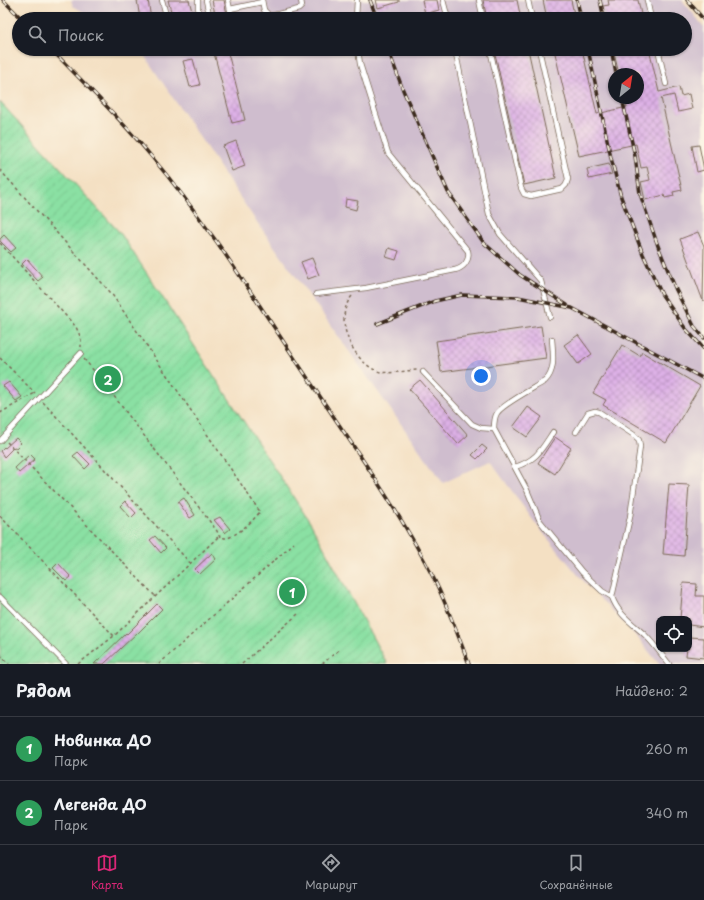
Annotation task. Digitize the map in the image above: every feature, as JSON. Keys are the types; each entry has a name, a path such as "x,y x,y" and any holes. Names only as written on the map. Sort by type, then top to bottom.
{"lane":[{"path":"162,0 165,12"},
{"path":"198,0 198,12"},
{"path":"206,0 209,12"},
{"path":"228,0 231,12"},
{"path":"288,12 299,9 302,6 301,0"},
{"path":"356,12 357,0"},
{"path":"443,0 446,12"},
{"path":"479,0 482,12"},
{"path":"528,0 531,12"},
{"path":"647,0 650,12"},
{"path":"230,9 262,1 265,12"},
{"path":"316,294 366,288 459,269 465,263 469,255 468,251 388,153 360,64 359,56"},
{"path":"456,56 489,214 500,234 541,281 550,317"},
{"path":"492,56 521,188 524,194 531,196 562,189 566,185 568,179 541,56"},
{"path":"660,56 666,84"},
{"path":"552,339 553,356 550,377 501,408 494,422 494,428 527,490 540,521 582,572 602,591 612,597 618,609 626,619 658,649 669,664"},
{"path":"1,439 81,353"},
{"path":"423,372 472,424 487,429 494,428"},
{"path":"576,432 588,413 595,411 599,412 634,435 639,440 640,447 630,517 612,597"},
{"path":"515,467 526,464 532,460 553,432"},
{"path":"0,597 66,664"}],"path":[{"path":"0,170 111,294 260,511 257,516 236,534 226,538 219,536"},
{"path":"0,243 76,327 81,338 81,353 83,358 217,531 219,536"},
{"path":"354,294 349,300 346,309 346,328 350,343 362,360 375,370 381,372 417,370 423,372"},
{"path":"0,358 35,393 0,413"},
{"path":"40,398 191,564"},
{"path":"1,439 156,597"},
{"path":"0,516 114,636"},
{"path":"78,664 114,636 219,536"},
{"path":"159,664 294,543"},
{"path":"242,664 298,614"},
{"path":"322,664 340,649"},
{"path":"0,655 9,664"}],"shaded area":[{"path":"71,0 682,0 692,12 84,12 73,6"},
{"path":"692,12 704,27 704,664 659,664 638,638 578,575 536,524 490,461 443,483 254,218 145,56 692,56"}],"green space":[{"path":"0,102 121,234 311,524 387,664 0,664"}],"building":[{"path":"137,0 148,0 150,12 139,12"},
{"path":"168,0 189,0 192,12 171,12"},
{"path":"212,0 224,0 227,12 215,12"},
{"path":"376,0 399,0 399,2 378,8"},
{"path":"422,0 437,0 439,10 425,12"},
{"path":"483,0 517,0 520,12 486,12"},
{"path":"543,0 571,0 574,12 546,12"},
{"path":"608,0 638,0 641,12 604,12 603,6 609,5"},
{"path":"215,56 229,56 245,120 232,123"},
{"path":"496,56 530,56 556,178 524,185"},
{"path":"556,56 584,56 597,114 627,107 626,104 644,104 644,68 618,68 615,56 651,56 659,92 679,87 681,96 689,94 692,109 678,112 674,95 661,98 682,190 673,192 674,196 665,198 664,195 645,200 641,182 650,180 647,167 641,168 636,144 579,156"},
{"path":"193,59 200,85 190,87 183,61"},
{"path":"236,141 245,166 232,171 223,146"},
{"path":"699,145 704,170 697,172 692,146"},
{"path":"609,164 612,174 589,179 587,169"},
{"path":"346,199 358,201 356,210 345,207"},
{"path":"698,232 704,246 703,301 680,239"},
{"path":"4,235 16,248 11,252 0,241"},
{"path":"389,248 399,251 396,260 386,257"},
{"path":"312,258 319,275 308,279 301,262"},
{"path":"27,259 43,277 38,281 22,264"},
{"path":"541,326 546,358 441,372 436,341"},
{"path":"578,335 592,354 578,364 564,345"},
{"path":"622,345 640,356 642,352 700,386 666,443 603,405 606,400 593,393"},
{"path":"420,380 468,435 458,444 409,389"},
{"path":"9,382 22,397 16,401 3,386"},
{"path":"528,407 542,417 527,437 513,427"},
{"path":"555,437 571,448 555,474 538,463"},
{"path":"16,438 21,443 16,448 14,447 4,457 0,451"},
{"path":"482,445 487,449 477,459 472,455"},
{"path":"78,452 90,464 85,469 73,456"},
{"path":"30,454 35,459 19,473 15,468"},
{"path":"669,484 689,485 684,556 663,554"},
{"path":"184,498 195,515 190,518 178,502"},
{"path":"125,501 136,513 131,518 120,506"},
{"path":"220,517 230,529 225,533 214,520"},
{"path":"155,536 166,548 161,553 150,540"},
{"path":"212,553 216,559 200,574 195,569"},
{"path":"58,563 71,577 66,581 53,568"},
{"path":"683,583 697,584 696,596 704,596 704,627 692,625 692,616 680,616"},
{"path":"157,604 162,609 137,634 104,664 94,664 126,633 127,634"},
{"path":"692,637 704,638 704,658 686,656 687,652 692,652"}],"railway":[{"path":"3,0 15,12"},
{"path":"370,0 374,12"},
{"path":"577,0 580,12"},
{"path":"600,0 603,12"},
{"path":"687,0 704,20"},
{"path":"58,56 115,115 151,156 195,211 235,269 376,480 406,528 433,577 469,664"},
{"path":"391,56 403,90 448,192 484,243 520,275 567,305"},
{"path":"589,56 611,158 621,197 643,254 662,295 685,328 704,349"},
{"path":"612,56 615,68"},
{"path":"623,104 635,156 640,194 658,246 676,290 694,326 704,338"},
{"path":"377,324 435,301 462,295 518,297 572,308 704,379"}],"place":[{"name":"Легенда ДО","path":"108,379"},
{"name":"Новинка ДО","path":"292,592"}]}
